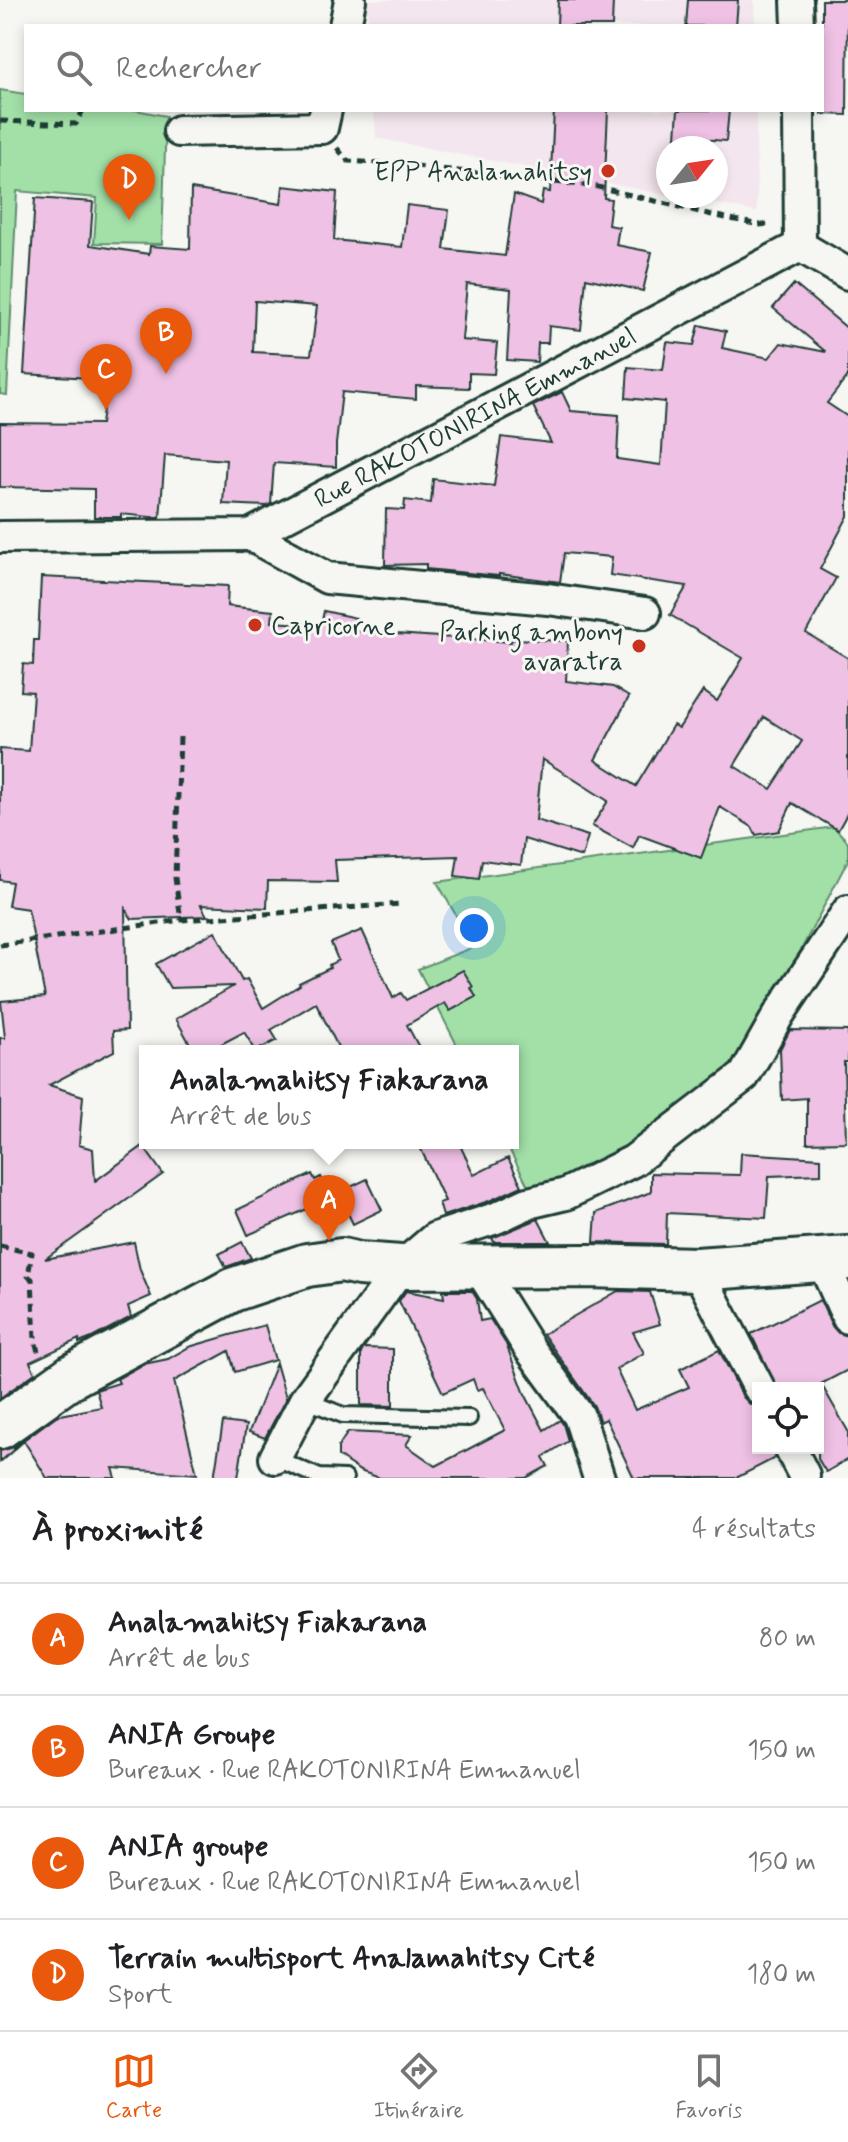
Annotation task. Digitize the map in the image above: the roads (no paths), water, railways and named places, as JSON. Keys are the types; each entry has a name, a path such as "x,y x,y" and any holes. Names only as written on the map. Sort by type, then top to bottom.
{"main road":[{"path":"0,1427 72,1376 232,1290 316,1263 342,1260 401,1267 697,1269 834,1258"}],"street":[{"path":"345,24 350,0"},
{"path":"797,0 798,24"},
{"path":"799,112 801,236 848,274"},
{"path":"179,131 324,119"},
{"name":"Rue RAKOTONIRINA Emmanuel","path":"0,537 250,535 801,236"},
{"path":"250,535 327,578 548,599 645,613"},
{"path":"275,1458 305,1400 401,1267 435,1238 496,1218 528,1203 566,1194 633,1161 744,1076 779,1014 848,911"},
{"path":"834,1258 848,1318"},
{"path":"479,1268 530,1349 579,1416 599,1478"},
{"path":"697,1269 756,1382"},
{"path":"793,1454 804,1475"}],"lane":[{"path":"305,1400 343,1415 469,1418"},
{"path":"275,1458 319,1477 345,1478"}],"place":[{"name":"EPP Analamahitsy","path":"608,171"},
{"name":"Terrain multisport Analamahitsy Cité","path":"129,220"},
{"name":"ANIA Groupe","path":"166,374"},
{"name":"ANIA groupe","path":"106,410"},
{"name":"Capricorne","path":"255,625"},
{"name":"Parking ambony avaratra","path":"639,646"},
{"name":"Analamahitsy Fiakarana","path":"329,1241"}]}
